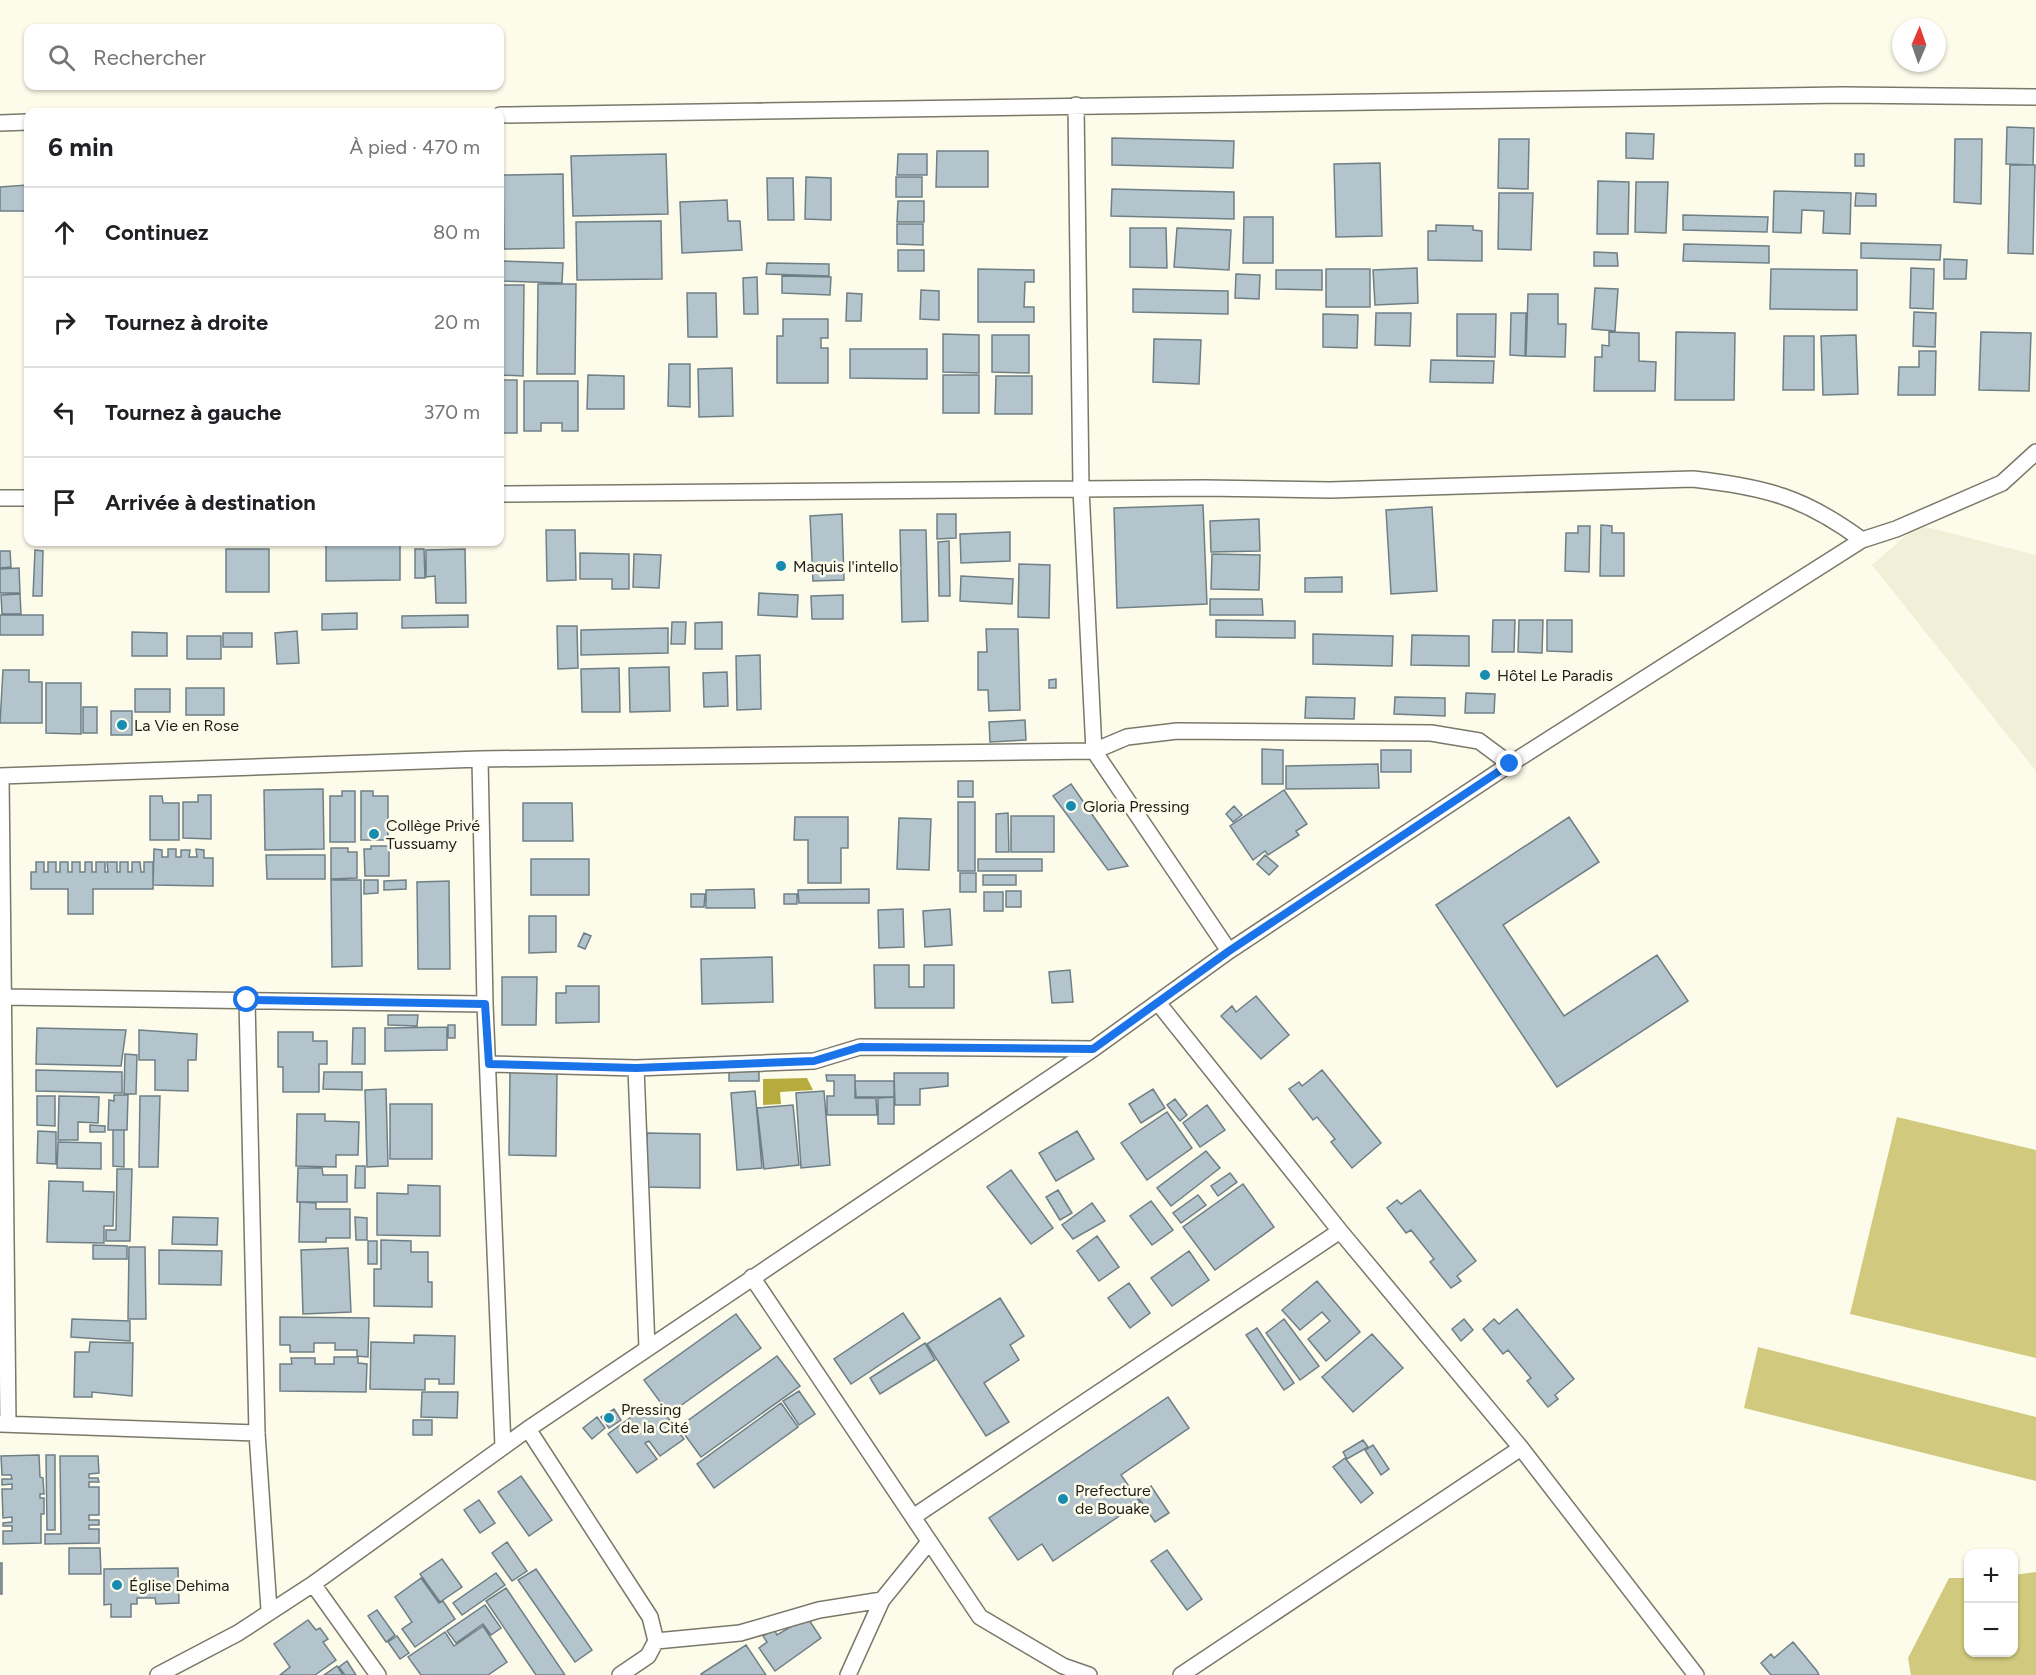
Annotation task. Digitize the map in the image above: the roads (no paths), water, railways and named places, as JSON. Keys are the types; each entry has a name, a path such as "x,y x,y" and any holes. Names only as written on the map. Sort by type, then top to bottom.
{"street":[{"path":"504,116 1076,105 1843,95 2036,97"},
{"path":"1076,105 1081,489 1094,751 1229,951"},
{"path":"0,123 24,122"},
{"path":"158,1675 238,1633 269,1610 313,1584 528,1429 646,1348 1093,1049 1159,1004 1229,951 1510,764 1862,540 1896,529 2002,483 2036,452"},
{"path":"504,494 1081,489 1330,490 1693,479 1745,484 1790,498 1829,516 1862,540"},
{"path":"0,498 24,498"},
{"path":"257,1433 4,1424 0,776 480,759 1094,751 1127,737 1177,731 1431,733 1479,741 1510,764"},
{"path":"480,759 485,1004 503,1447"},
{"path":"3,997 485,1004"},
{"path":"247,1000 257,1433 269,1610"},
{"path":"1159,1004 1340,1231 1521,1448 1696,1675"},
{"path":"489,1064 636,1068 814,1061 860,1047 1093,1049"},
{"path":"636,1068 646,1348"},
{"path":"913,1518 1340,1231"},
{"path":"752,1277 980,1617 1063,1666 1089,1675"},
{"path":"528,1429 650,1617 656,1641 648,1656 620,1675"},
{"path":"1181,1675 1521,1448"},
{"path":"848,1675 882,1600 929,1542"},
{"path":"313,1584 378,1675"},
{"path":"656,1641 740,1633 819,1610 882,1600"}],"place":[{"name":"Maquis l'intello","path":"781,566"},
{"name":"Hôtel Le Paradis","path":"1485,675"},
{"name":"La Vie en Rose","path":"122,725"},
{"name":"Gloria Pressing","path":"1071,806"},
{"name":"Collège Privé Tussuamy","path":"374,834"},
{"name":"Pressing de la Cité","path":"609,1418"},
{"name":"Prefecture de Bouake","path":"1063,1499"},
{"name":"Église Dehima","path":"117,1585"}]}
